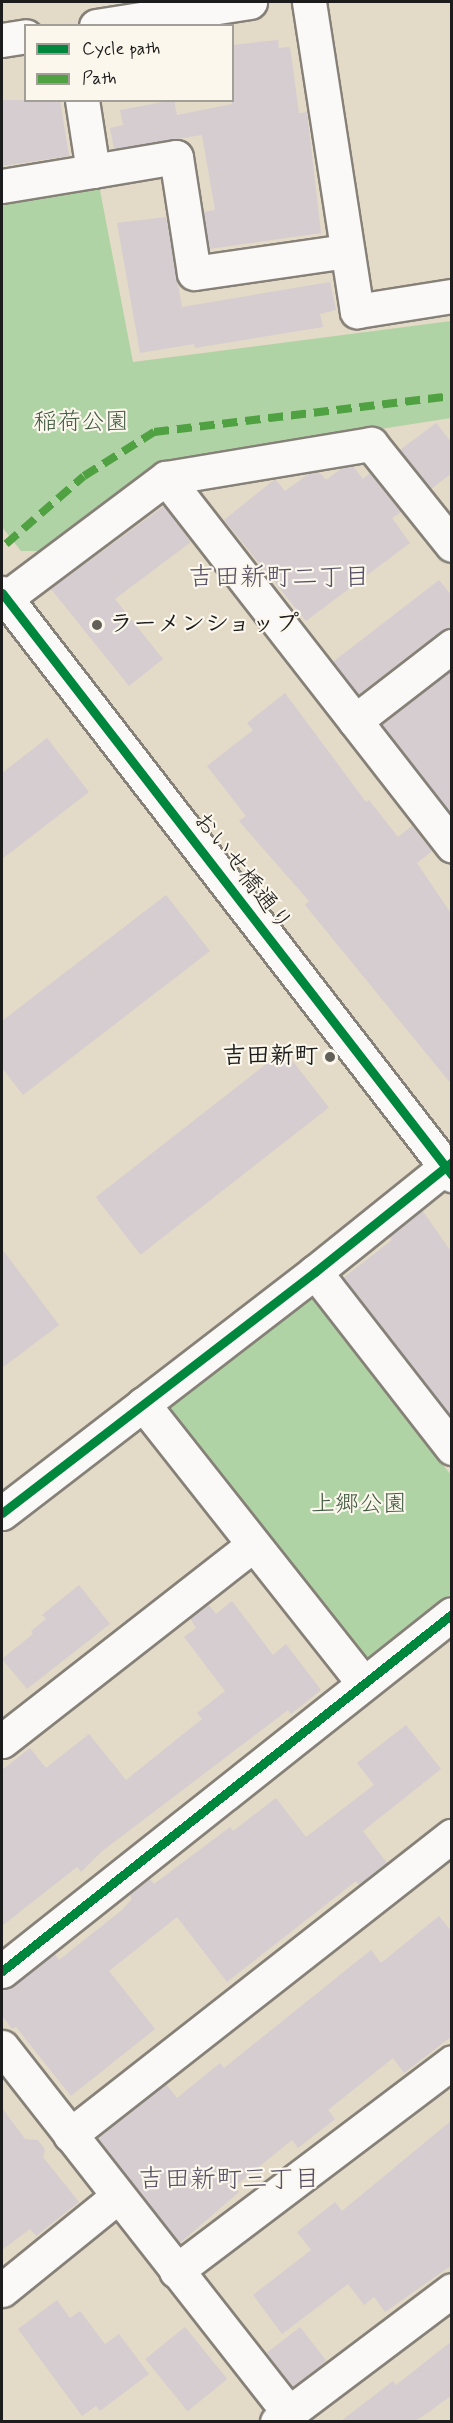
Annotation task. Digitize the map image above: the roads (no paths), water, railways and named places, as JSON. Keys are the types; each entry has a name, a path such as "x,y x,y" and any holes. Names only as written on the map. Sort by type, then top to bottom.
{"street":[{"path":"109,24 250,2"},
{"path":"309,2 357,311 452,296"},
{"path":"2,40 24,36"},
{"path":"82,102 93,171"},
{"path":"2,186 176,157 194,273 346,251"},
{"path":"3,598 166,478 371,444 452,545"},
{"path":"166,478 452,846"},
{"name":"おいせ橋通り","path":"3,598 449,1168"},
{"path":"355,721 452,646"},
{"path":"2,1514 449,1168"},
{"path":"315,1272 452,1448"},
{"path":"143,1404 363,1683"},
{"path":"2,1741 253,1545"},
{"path":"2,1971 452,1614"},
{"path":"70,2135 452,1836"},
{"path":"2,2047 177,2271 283,2417 452,2290"},
{"path":"177,2271 452,2062"},
{"path":"2,2290 118,2196"}],"place":[{"name":"ラーメンショップ","path":"97,625"},
{"name":"吉田新町","path":"330,1057"}],"district":[{"name":"吉田新町二丁目","path":"279,579"},
{"name":"吉田新町三丁目","path":"229,2181"}],"park label":[{"name":"稲荷公園","path":"81,423"},
{"name":"上郷公園","path":"359,1505"}]}
